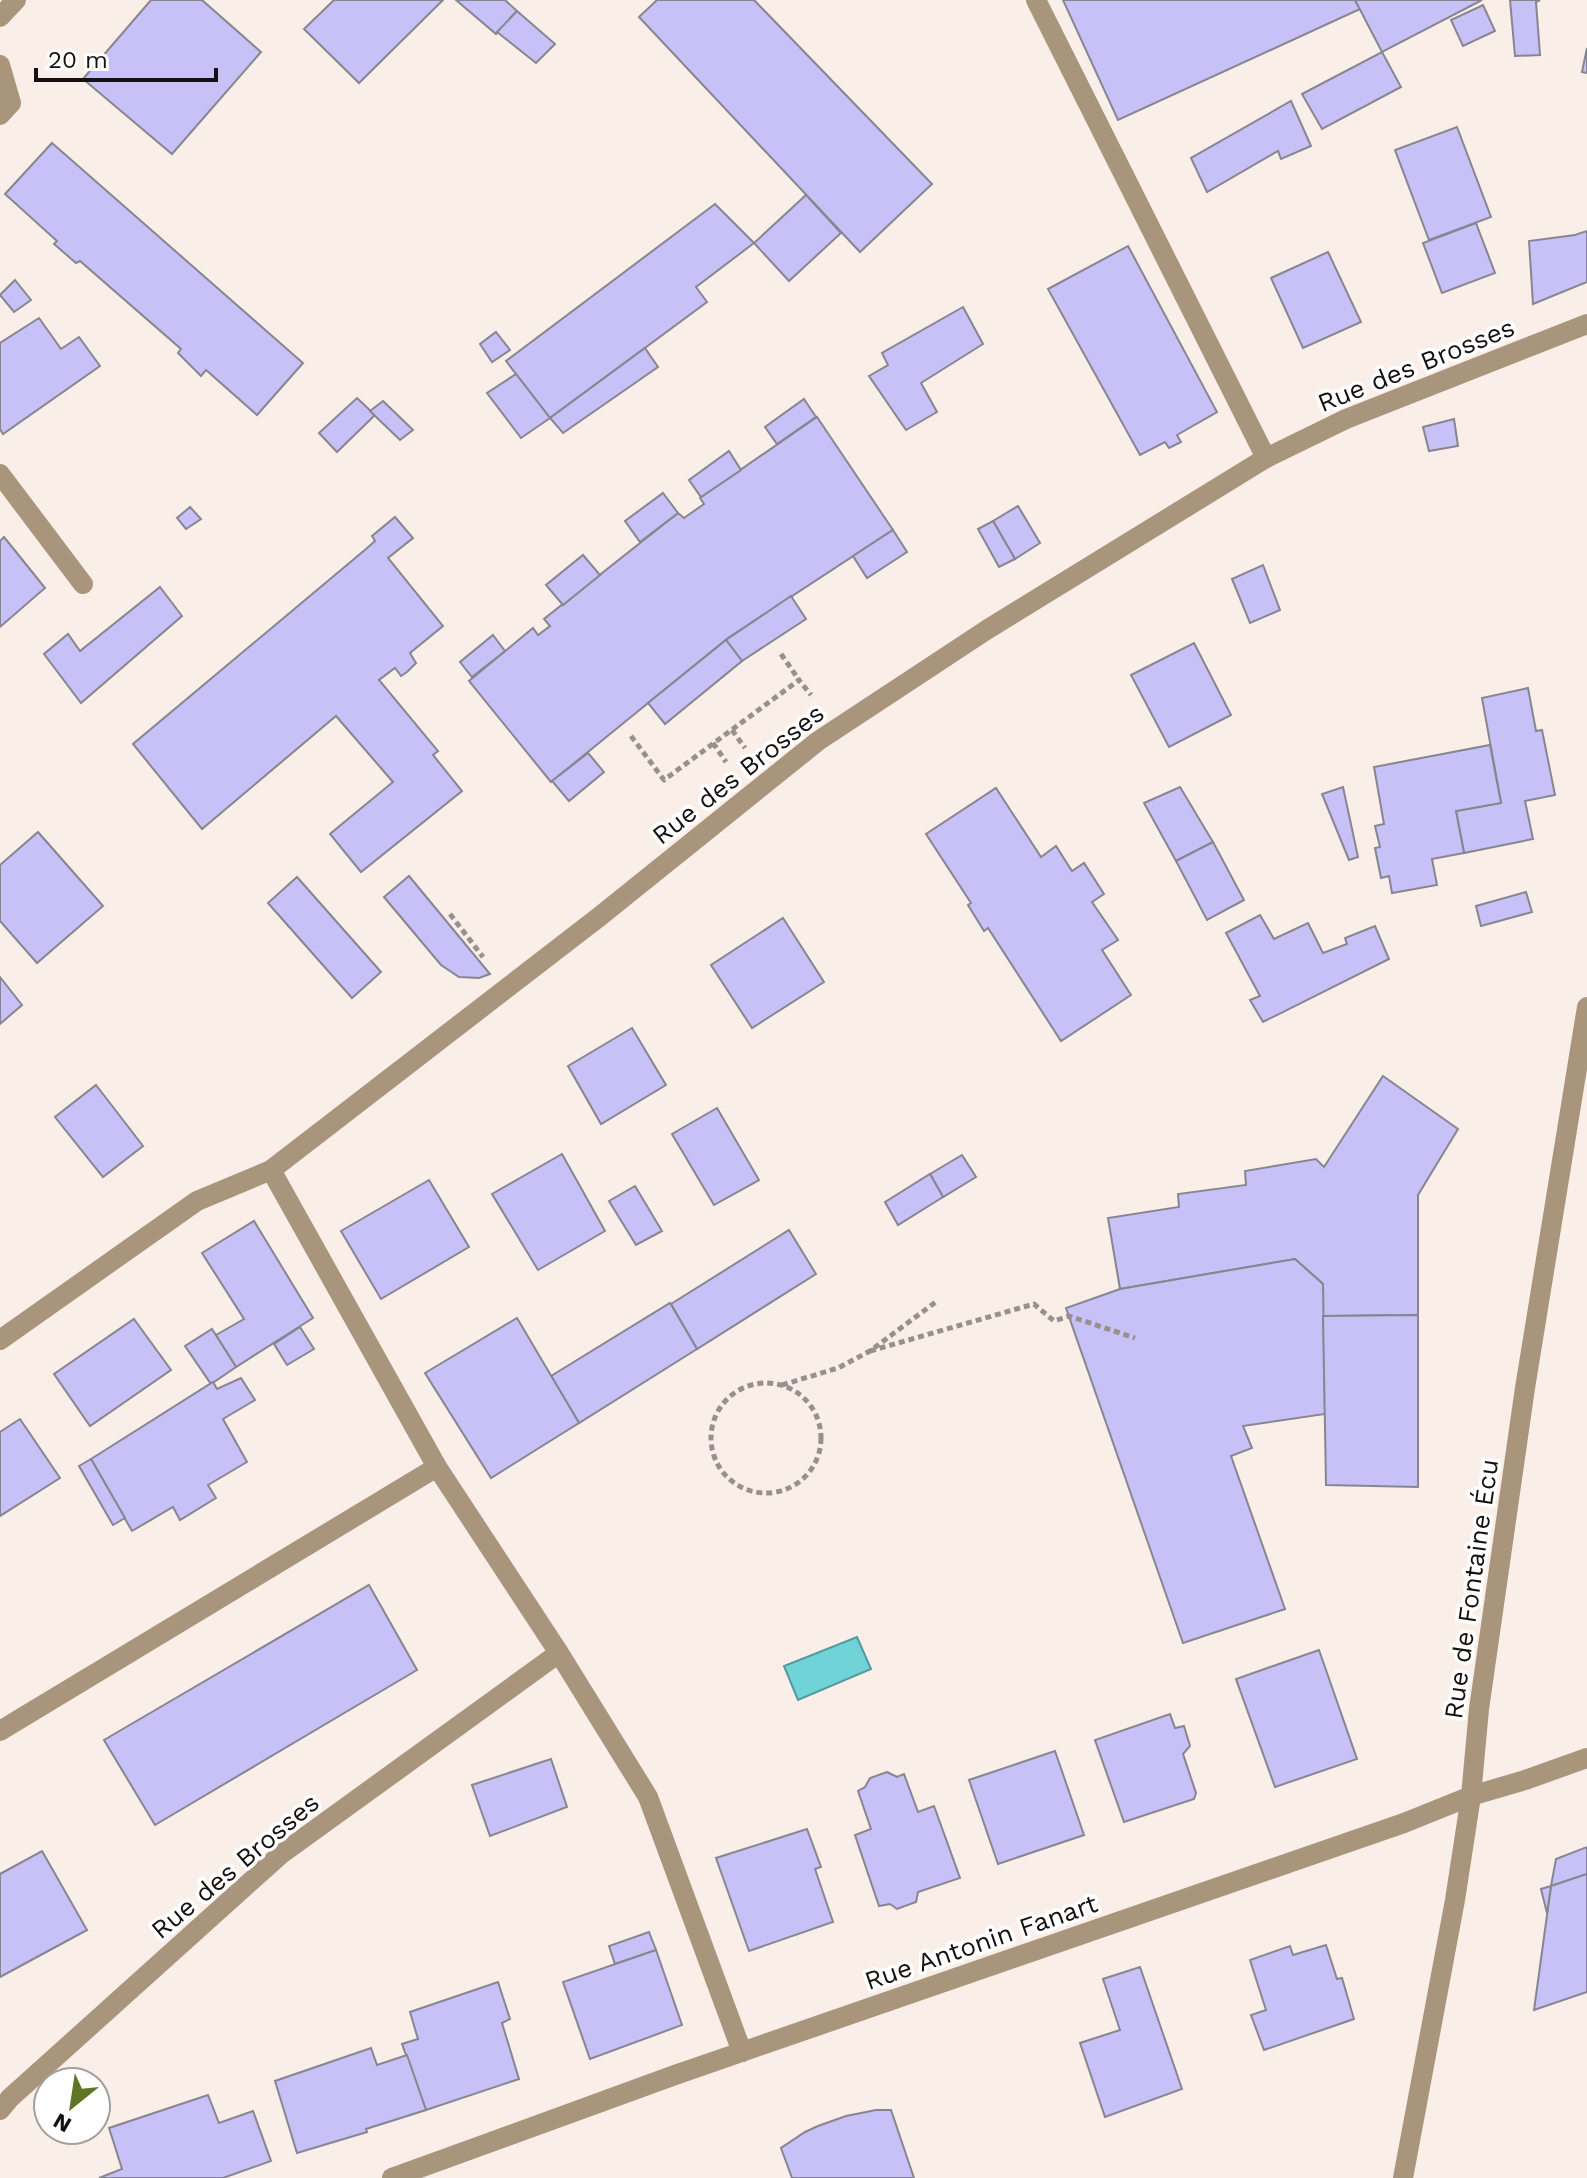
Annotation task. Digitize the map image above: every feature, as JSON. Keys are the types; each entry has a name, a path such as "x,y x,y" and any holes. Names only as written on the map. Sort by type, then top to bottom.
{"street":[{"path":"0,17 16,0"},
{"path":"1036,0 1266,458"},
{"path":"0,65 11,103 0,115"},
{"name":"Rue des Brosses","path":"0,1340 197,1201 271,1170 599,917 818,741 988,629 1266,458 1346,419 1587,324"},
{"path":"0,474 83,584"},
{"name":"Rue de Fontaine Écu","path":"1403,2178 1455,1900 1523,1402 1587,1007"},
{"path":"271,1170 437,1467 559,1653 648,1797 742,2052"},
{"path":"0,1731 437,1467"},
{"name":"Rue des Brosses","path":"0,2110 280,1855 559,1653"},
{"name":"Rue Antonin Fanart","path":"392,2178 742,2052 1587,1758"}],"path":[{"path":"781,654 815,700"},
{"path":"631,736 664,780 799,680"},
{"path":"732,730 744,747"},
{"path":"782,1385 799,1393 811,1406 819,1422 822,1440 819,1457 810,1473 796,1486 779,1493 761,1494 744,1489 728,1479 716,1464 711,1446 711,1428 717,1411 729,1397 746,1386 763,1383 782,1385 838,1368 870,1351 937,1301"},
{"path":"870,1351 1034,1304 1054,1321 1069,1316 1135,1338"}],"water":[{"path":"857,1637 871,1669 798,1700 784,1666"}],"building":[{"path":"151,0 202,0 261,52 172,154 83,79"},
{"path":"334,0 443,0 359,83 304,29"},
{"path":"456,0 505,0 517,11 496,34"},
{"path":"657,0 754,0 932,184 860,252 639,17"},
{"path":"1063,0 1355,0 1360,9 1118,120"},
{"path":"1355,0 1482,0 1382,52"},
{"path":"1510,0 1540,0 1536,2 1540,55 1515,56"},
{"path":"1483,5 1495,31 1463,46 1451,20"},
{"path":"517,11 555,44 536,63 497,32"},
{"path":"1587,48 1587,73 1582,72"},
{"path":"1382,52 1401,87 1322,129 1302,94"},
{"path":"1291,101 1311,146 1281,159 1278,151 1207,192 1191,158"},
{"path":"1457,127 1491,217 1429,240 1395,150"},
{"path":"52,143 303,363 257,415 206,370 201,376 178,353 181,349 80,261 76,263 54,244 57,241 5,194"},
{"path":"806,195 841,233 789,281 754,243"},
{"path":"715,204 754,243 696,287 707,302 550,418 506,361"},
{"path":"1476,223 1495,273 1442,293 1423,243"},
{"path":"1587,231 1587,282 1533,304 1529,241"},
{"path":"1128,246 1217,412 1177,435 1181,442 1169,448 1165,442 1140,455 1048,289"},
{"path":"1328,252 1361,322 1303,348 1271,278"},
{"path":"15,280 31,300 14,312 0,295"},
{"path":"963,307 983,344 921,383 937,412 906,430 869,376 888,365 882,353"},
{"path":"39,318 61,349 79,337 100,366 3,434 0,429 0,343"},
{"path":"496,332 510,350 492,362 480,344"},
{"path":"645,348 658,367 563,433 550,418"},
{"path":"516,374 550,418 521,438 487,393"},
{"path":"357,398 375,415 337,452 319,433"},
{"path":"804,399 816,417 777,444 765,427"},
{"path":"383,401 413,430 400,440 370,411"},
{"path":"817,417 893,530 728,638 551,782 469,681 533,628 538,635 550,626 544,619 678,513 684,518 704,504 701,497"},
{"path":"1454,419 1458,446 1429,451 1423,427"},
{"path":"729,451 741,470 701,497 689,480"},
{"path":"663,493 678,513 640,542 625,521"},
{"path":"1018,506 1040,543 1015,559 993,521"},
{"path":"190,507 201,519 186,529 177,518"},
{"path":"395,517 413,538 388,558 443,626 410,653 416,663 407,672 401,676 395,668 379,680 438,751 433,755 462,791 361,872 330,834 393,782 336,716 202,829 133,744 366,549 375,541 372,536"},
{"path":"993,521 1015,559 999,567 978,529"},
{"path":"893,530 907,552 867,578 853,556"},
{"path":"4,537 45,588 0,627 0,541"},
{"path":"583,555 600,575 563,605 546,585"},
{"path":"1263,565 1280,610 1250,623 1232,579"},
{"path":"160,587 182,616 81,703 44,654 68,634 80,651"},
{"path":"791,596 806,619 742,661 726,640"},
{"path":"493,635 505,651 472,677 460,662"},
{"path":"726,640 742,661 665,724 648,703"},
{"path":"1194,643 1231,715 1169,747 1131,675"},
{"path":"1528,688 1536,731 1542,730 1555,795 1525,801 1533,839 1464,853 1456,811 1501,803 1482,698"},
{"path":"1490,745 1501,803 1456,811 1464,853 1432,859 1437,885 1392,893 1389,876 1381,878 1375,848 1380,847 1375,826 1384,824 1374,767"},
{"path":"588,753 604,772 569,801 552,781"},
{"path":"1180,787 1213,842 1176,861 1144,803"},
{"path":"1343,787 1358,857 1349,860 1322,794"},
{"path":"996,788 1041,857 1056,846 1072,871 1084,863 1104,894 1092,902 1118,940 1102,950 1131,995 1061,1041 988,928 984,931 968,905 971,903 926,834"},
{"path":"38,832 103,906 37,963 0,921 0,865"},
{"path":"1213,842 1244,900 1207,920 1176,861"},
{"path":"409,876 490,974 479,978 459,977 441,965 384,897"},
{"path":"297,877 381,972 352,998 268,903"},
{"path":"1526,892 1532,912 1481,926 1476,906"},
{"path":"1260,915 1274,939 1308,923 1323,953 1347,944 1345,938 1375,926 1389,959 1263,1022 1250,1000 1260,996 1226,933"},
{"path":"783,918 824,982 752,1028 711,965"},
{"path":"0,977 22,1005 0,1024"},
{"path":"632,1028 666,1085 601,1124 568,1066"},
{"path":"1383,1076 1458,1129 1418,1195 1418,1315 1323,1316 1323,1284 1295,1259 1120,1289 1108,1218 1179,1207 1178,1194 1246,1185 1245,1171 1316,1159 1324,1167"},
{"path":"96,1085 143,1146 103,1177 55,1117"},
{"path":"717,1108 759,1180 714,1205 672,1134"},
{"path":"562,1154 605,1231 538,1270 492,1194"},
{"path":"962,1155 976,1177 943,1197 930,1174"},
{"path":"930,1174 943,1197 898,1225 885,1202"},
{"path":"429,1180 469,1247 381,1299 341,1231"},
{"path":"635,1186 662,1231 636,1245 609,1201"},
{"path":"254,1221 313,1318 236,1367 216,1335 244,1319 202,1253"},
{"path":"789,1230 816,1274 697,1349 671,1304"},
{"path":"1295,1259 1323,1284 1325,1414 1243,1426 1252,1448 1231,1456 1285,1609 1183,1643 1066,1308 1120,1289"},
{"path":"670,1303 697,1349 579,1423 551,1376"},
{"path":"1418,1315 1418,1487 1326,1485 1323,1316"},
{"path":"517,1318 579,1423 491,1478 425,1373"},
{"path":"134,1319 171,1370 90,1426 54,1374"},
{"path":"300,1327 314,1349 287,1365 274,1344"},
{"path":"212,1329 236,1367 211,1384 185,1346"},
{"path":"241,1378 255,1400 223,1419 247,1462 208,1485 216,1498 180,1520 173,1507 132,1531 91,1459 213,1382 217,1389"},
{"path":"20,1419 60,1478 0,1516 0,1432"},
{"path":"91,1459 125,1518 113,1525 79,1466"},
{"path":"369,1585 417,1670 155,1825 104,1740"},
{"path":"1319,1650 1357,1759 1275,1787 1236,1679"},
{"path":"1170,1714 1175,1728 1184,1726 1190,1746 1183,1754 1196,1793 1194,1799 1124,1822 1095,1740"},
{"path":"1055,1751 1084,1835 998,1864 969,1780"},
{"path":"551,1759 567,1807 490,1836 472,1785"},
{"path":"887,1772 897,1777 904,1774 918,1812 934,1806 960,1878 918,1892 916,1902 897,1909 890,1904 879,1906 855,1835 871,1829 858,1791 865,1787 870,1778"},
{"path":"807,1829 821,1867 815,1869 833,1922 749,1951 716,1858"},
{"path":"1587,1847 1587,1874 1551,1886 1556,1859"},
{"path":"42,1851 87,1930 0,1977 0,1874"},
{"path":"1587,1874 1587,1992 1534,2010 1551,1886"},
{"path":"1551,1886 1547,1913 1541,1889"},
{"path":"649,1932 656,1950 615,1964 609,1946"},
{"path":"1326,1945 1337,1979 1342,1978 1354,2019 1264,2050 1251,2015 1266,2010 1250,1960 1290,1946 1293,1955"},
{"path":"656,1950 682,2025 590,2059 563,1982"},
{"path":"1140,1967 1182,2089 1105,2117 1080,2043 1120,2030 1103,1979"},
{"path":"498,1982 510,2019 502,2023 519,2079 426,2110 402,2044 418,2039 410,2012"},
{"path":"371,2048 377,2065 407,2055 426,2110 297,2153 275,2081"},
{"path":"208,2095 219,2123 253,2111 271,2161 223,2178 99,2178 122,2169 112,2137 112,2127"},
{"path":"876,2110 891,2110 914,2178 792,2178 781,2148 818,2126"}]}
